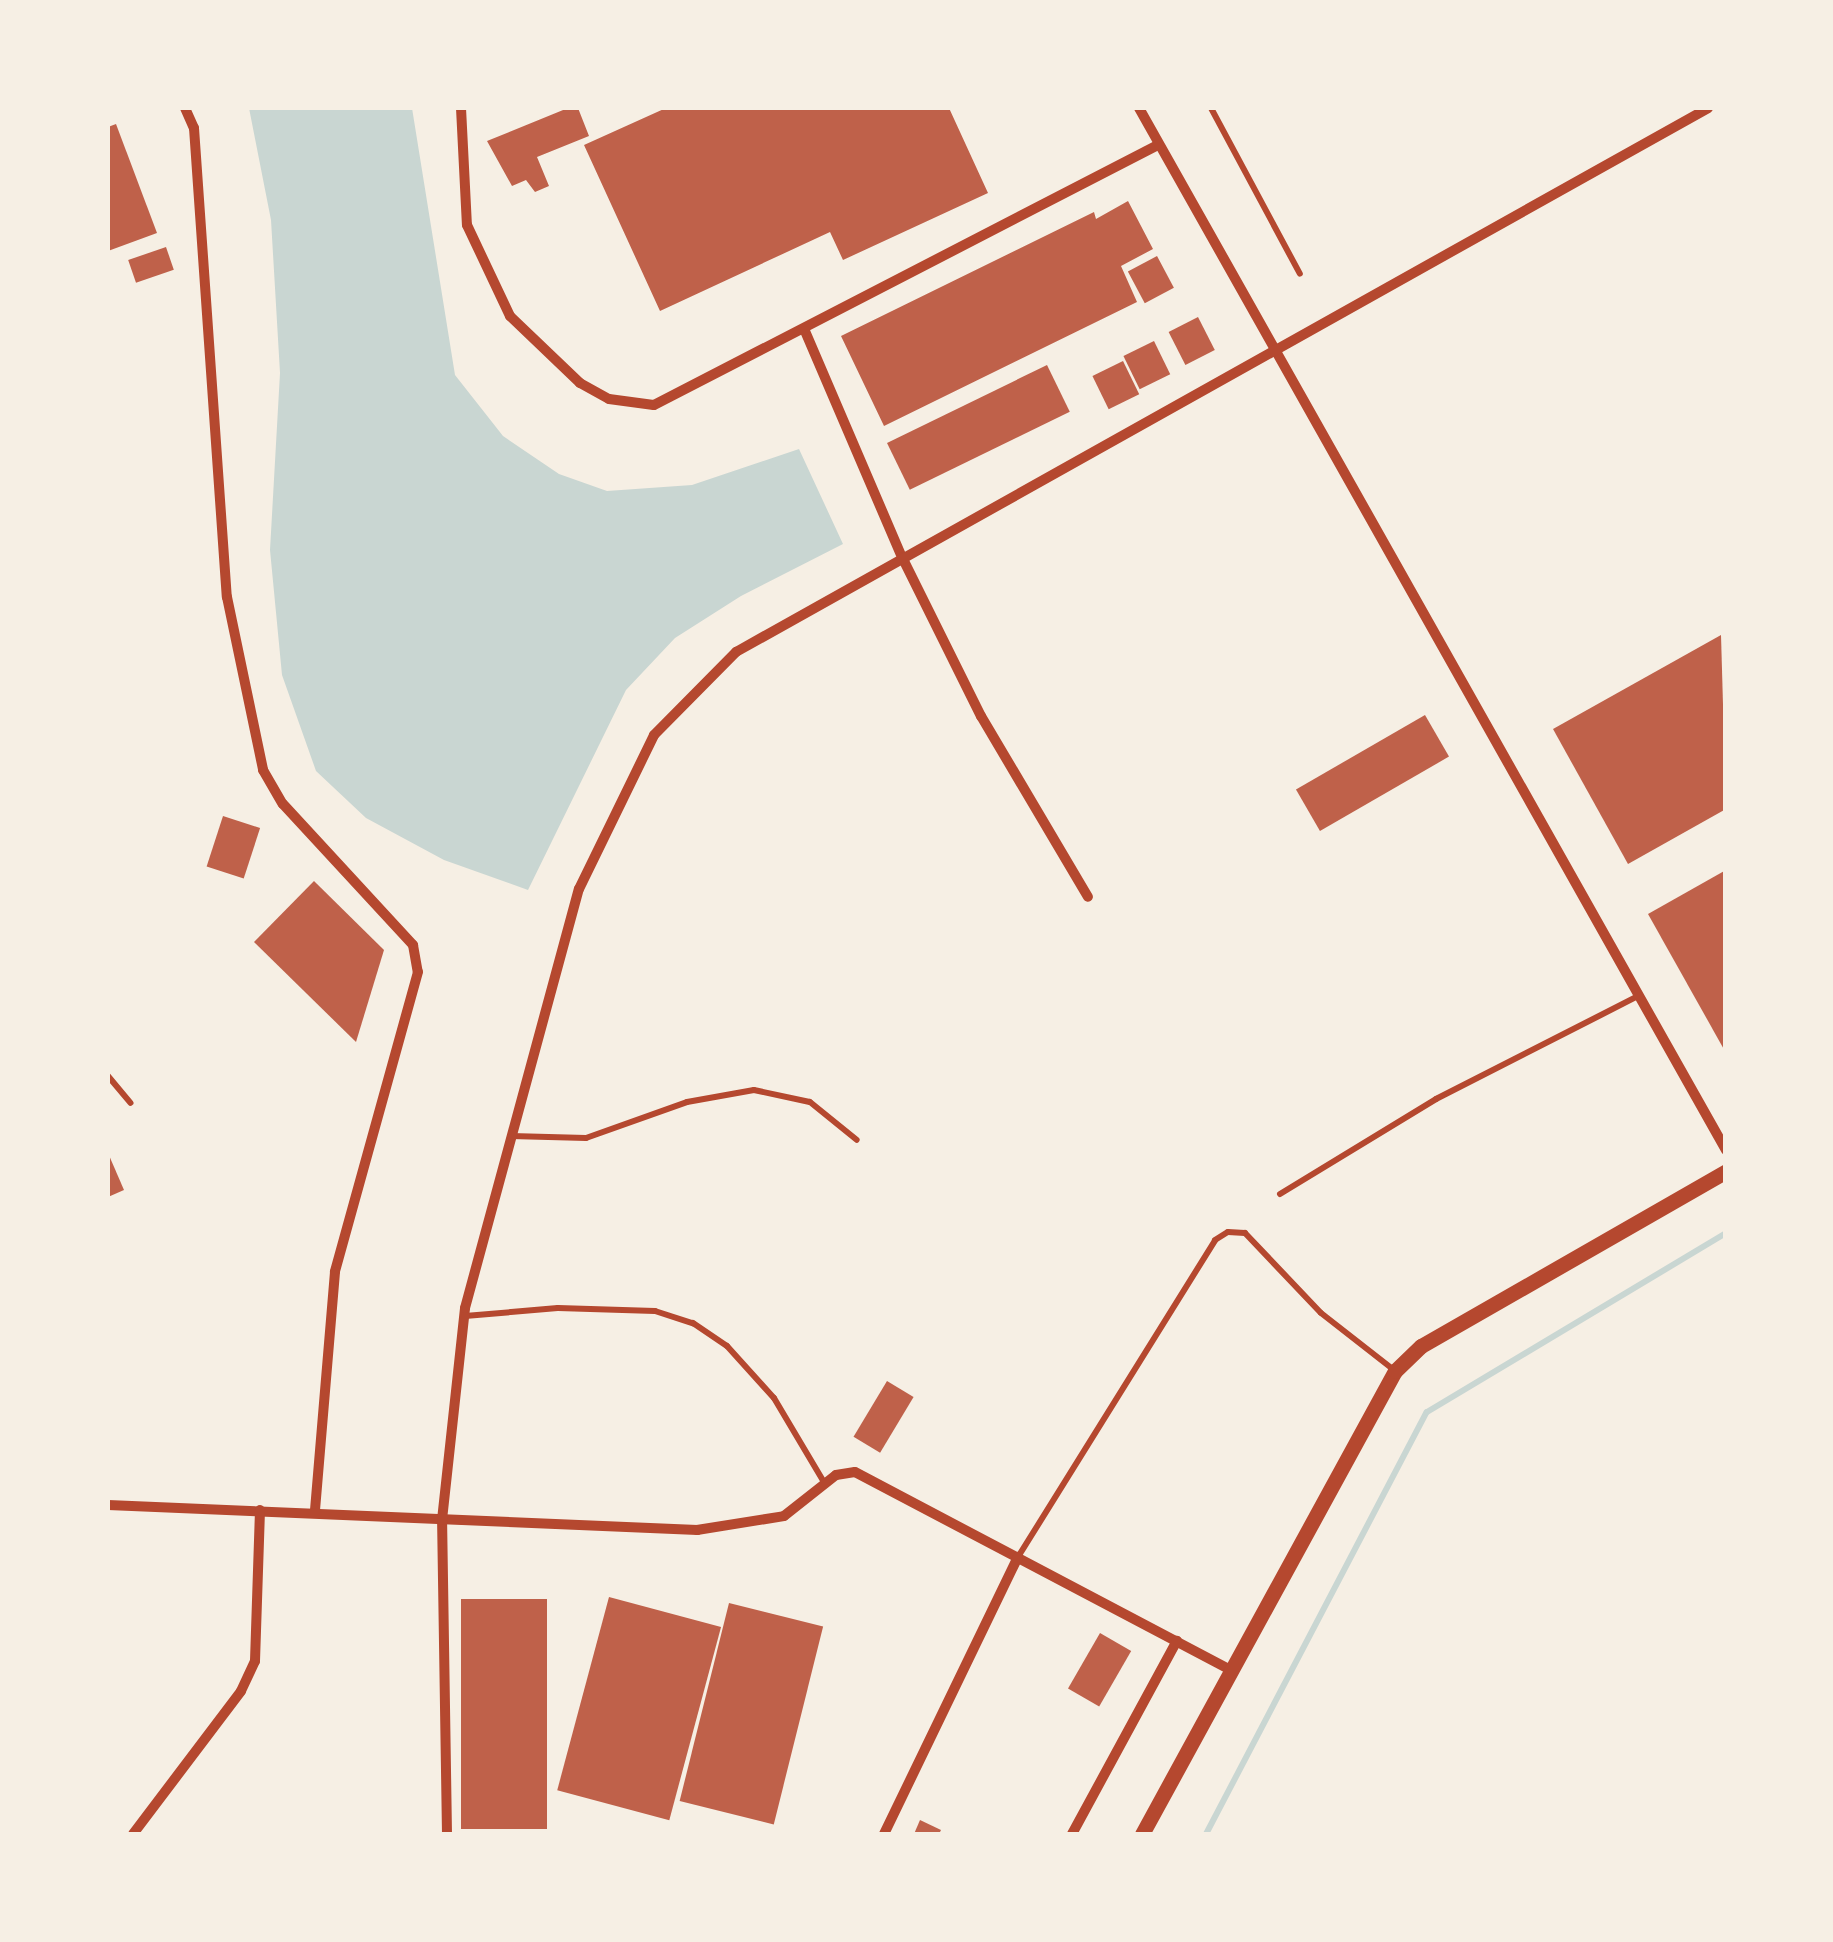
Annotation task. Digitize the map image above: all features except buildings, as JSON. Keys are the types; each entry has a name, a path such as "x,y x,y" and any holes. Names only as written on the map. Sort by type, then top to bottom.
{"main road":[{"path":"1142,1834 1395,1371 1421,1346 1726,1171"}],"street":[{"path":"185,108 194,128 227,597 264,770 282,804 413,945 418,972 335,1272 315,1512"},
{"path":"461,108 467,225 510,316 580,383 609,399 654,405 806,331 1158,146"},
{"path":"1139,108 1271,350 1726,1150"},
{"path":"447,1834 442,1520 464,1316 509,1136 579,889 654,735 736,652 1708,108"},
{"path":"806,331 902,557 982,716 1088,896"},
{"path":"108,1505 696,1530 784,1516 825,1484 855,1472 1232,1670"},
{"path":"133,1834 240,1691 255,1661 260,1510"},
{"path":"884,1834 1018,1557"},
{"path":"1072,1834 1177,1641"}],"lane":[{"path":"1211,108 1300,274"},
{"path":"1280,1194 1436,1098 1638,996"},
{"path":"108,1076 132,1104"},
{"path":"509,1136 586,1138 687,1102 754,1090 810,1102 858,1140"},
{"path":"1018,1557 1215,1240 1228,1232 1245,1232 1321,1313 1395,1371"},
{"path":"464,1316 558,1308 655,1311 693,1322 727,1346 774,1398 825,1484"}],"shaded area":[{"path":"249,108 412,108 455,375 503,436 559,474 607,491 692,485 799,449 843,544 741,596 675,638 626,690 528,890 444,860 366,818 316,771 282,675 270,550 280,373 271,220"}],"waterway":[{"path":"1206,1834 1427,1412 1726,1233"}]}
